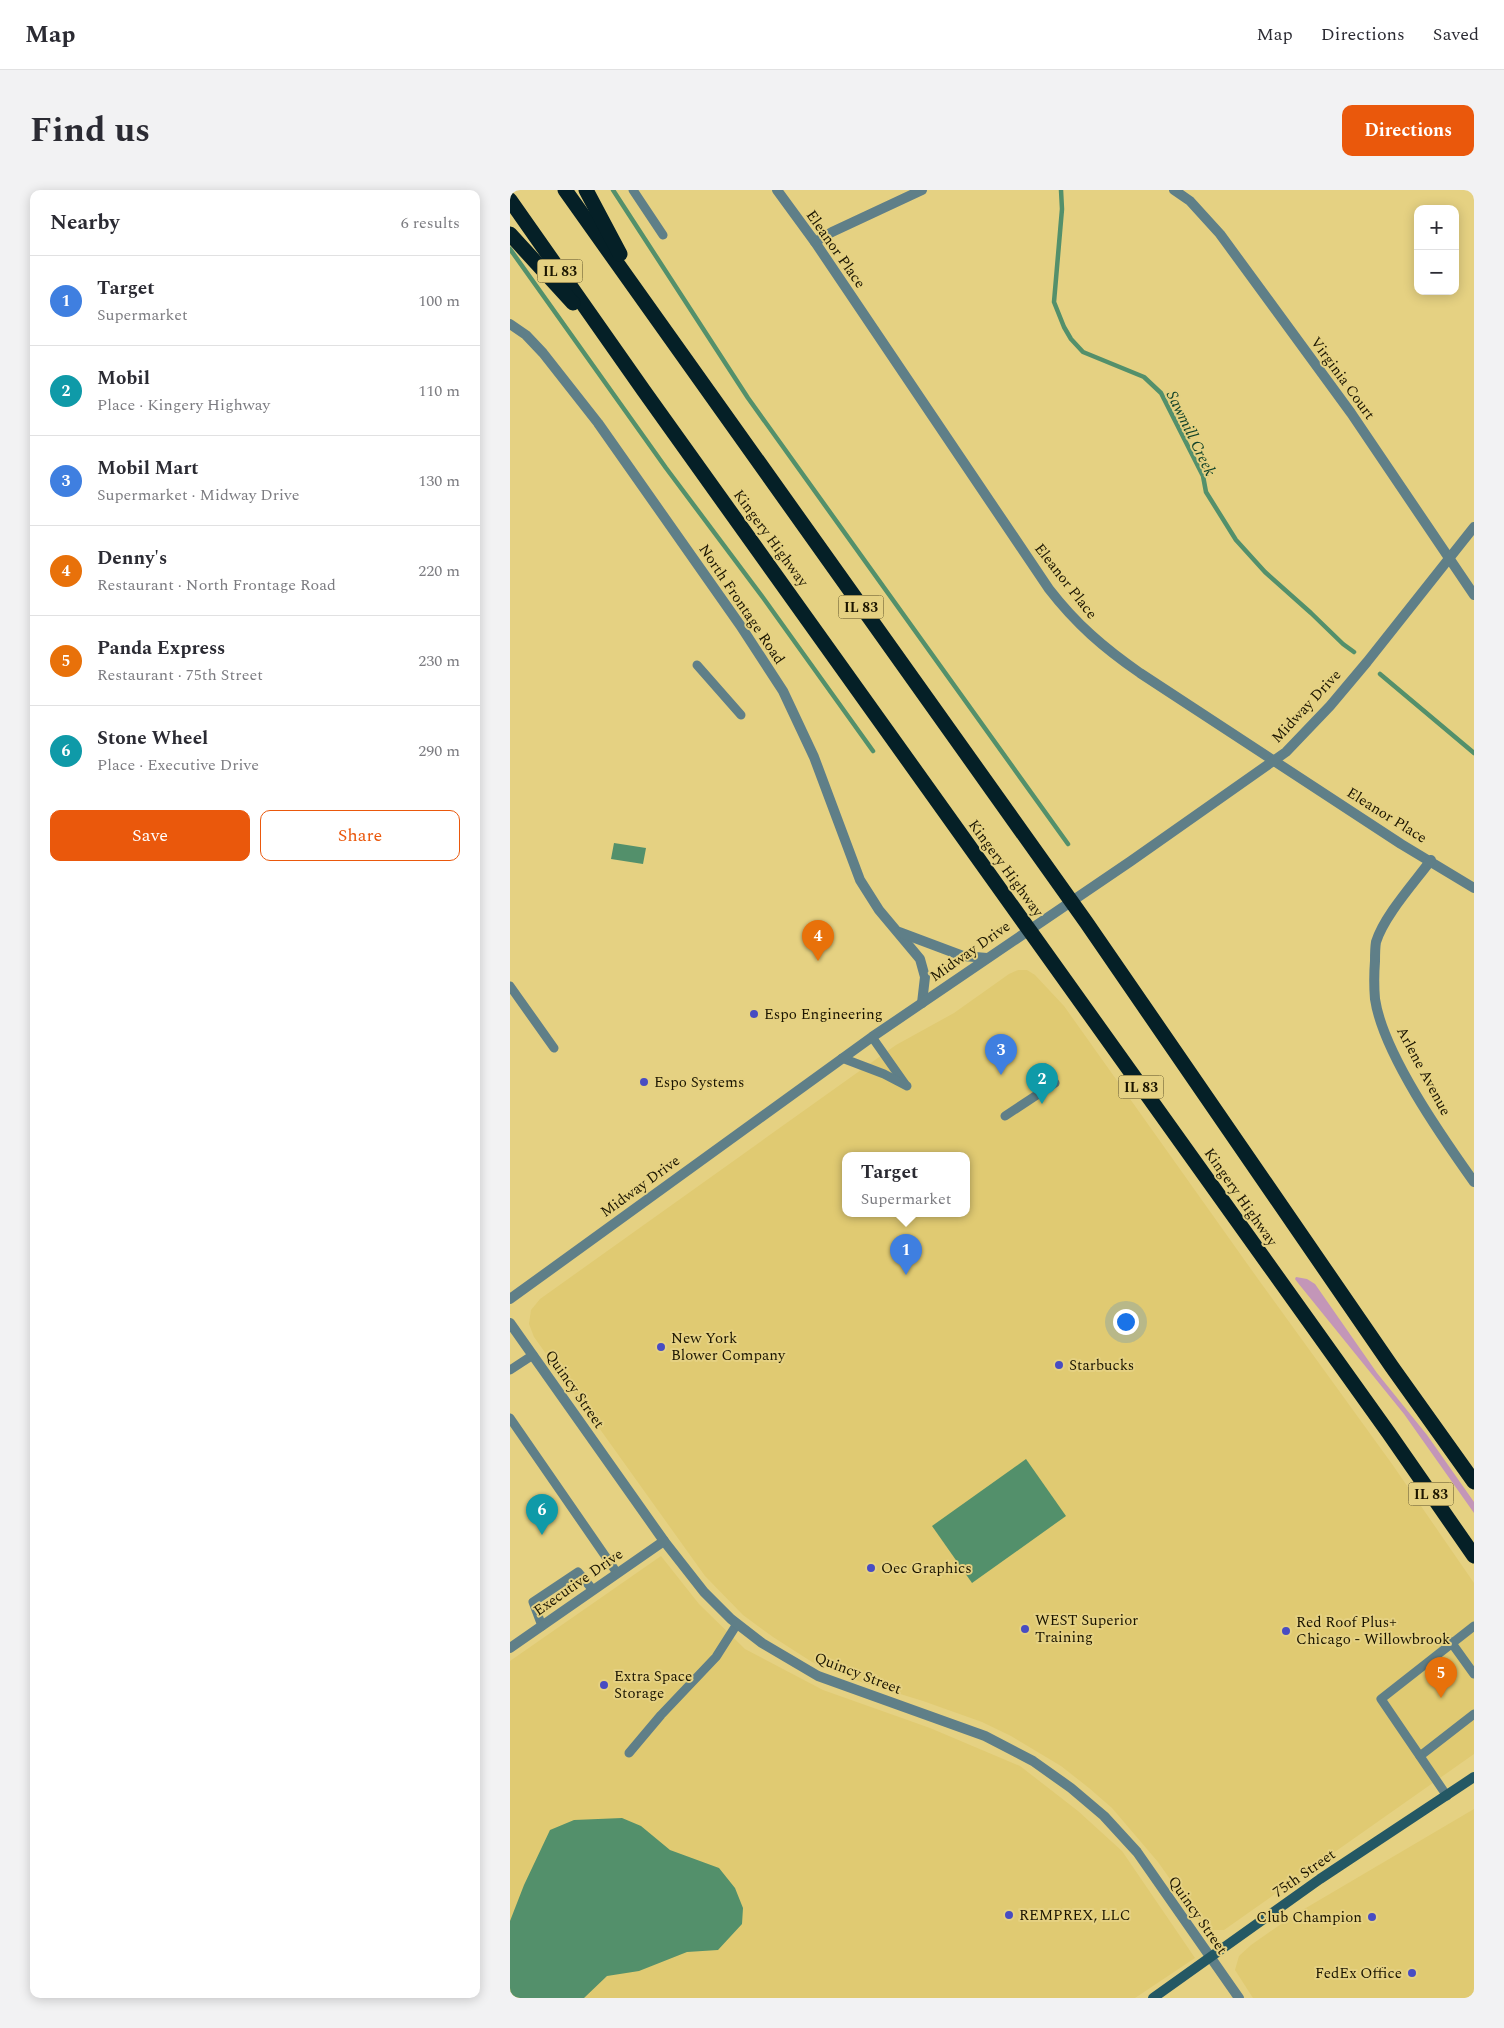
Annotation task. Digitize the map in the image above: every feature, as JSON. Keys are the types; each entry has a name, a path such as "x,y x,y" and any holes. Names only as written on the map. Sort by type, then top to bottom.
{"highway":[{"name":"Kingery Highway","path":"565,190 1188,1068 1349,1304 1474,1482"},
{"path":"586,190 651,313"},
{"name":"Kingery Highway","path":"510,200 1388,1432 1474,1556"},
{"path":"510,234 610,342"}],"street":[{"name":"Eleanor Place","path":"776,190 815,242 1067,612 1112,654 1401,844 1431,860 1474,888"},
{"path":"815,242 832,232 922,190"},
{"name":"Virginia Court","path":"1174,190 1190,201 1225,240 1351,413 1474,595"},
{"name":"North Frontage Road","path":"510,324 526,335 543,353 582,401 740,625 783,692 814,757 860,880 879,910 920,959 925,977 922,1003"},
{"name":"Midway Drive","path":"510,1299 842,1058 1274,761 1297,741 1330,706 1474,527"},
{"name":"Arlene Avenue","path":"1431,860 1389,916 1376,942 1374,969 1375,1000 1381,1022 1400,1063 1446,1142 1474,1182"},
{"path":"898,931 964,956 987,958"},
{"name":"Quincy Street","path":"510,1322 664,1541 704,1592 737,1624 762,1644 818,1676 968,1728 999,1742 1054,1775 1104,1816 1137,1852 1238,1998"},
{"name":"Executive Drive","path":"510,1648 664,1541"},
{"name":"75th Street","path":"1153,1998 1320,1879 1447,1796 1474,1776"}],"lane":[{"path":"633,190 663,235"},
{"path":"697,665 741,716"},
{"path":"510,986 554,1048"},
{"path":"842,1058 884,1074 907,1086 872,1037"},
{"path":"1004,1116 1056,1083 1045,1068"},
{"path":"510,1370 533,1354"},
{"path":"510,1418 617,1573"},
{"path":"542,1626 533,1602 578,1572 593,1590"},
{"path":"629,1753 661,1715 716,1657 737,1624"},
{"path":"1447,1796 1381,1699 1474,1626"},
{"path":"1452,1642 1474,1674"},
{"path":"1420,1756 1474,1714"}],"shaded area":[{"path":"614,843 646,848 643,864 611,859"},
{"path":"1018,970 1027,970 1035,975 1064,1006 1392,1464 1474,1583 1474,1754 1224,1930 1208,1930 1201,1923 1158,1862 1112,1808 1061,1766 1011,1736 982,1722 858,1681 812,1662 743,1615 705,1576 534,1337 529,1324 531,1310 540,1299 896,1045 954,1013 1009,974"},
{"path":"1296,1277 1307,1279 1315,1284 1377,1373 1427,1435 1474,1502 1474,1513 1404,1414 1298,1283 1295,1279"},
{"path":"1026,1459 1066,1516 972,1583 932,1526"},
{"path":"661,1556 699,1604 745,1649 823,1690 930,1728 1020,1766 1078,1811 1122,1851 1195,1958 1135,1998 510,1998 510,1661"},
{"path":"1474,1809 1474,1998 1253,1998 1235,1970 1239,1956 1251,1945 1294,1915"},
{"path":"622,1818 641,1826 670,1850 719,1868 735,1888 743,1908 742,1924 718,1950 687,1952 639,1971 607,1976 584,1998 510,1998 510,1921 524,1885 550,1830 574,1820"}],"waterway":[{"path":"613,190 748,398 1068,844"},
{"name":"Sawmill Creek","path":"1061,190 1062,209 1054,302 1071,339 1083,352 1144,377 1161,393 1203,476 1206,492 1236,540 1265,572 1354,652"},
{"path":"510,249 666,468 764,599 873,751"},
{"name":"Sawmill Creek","path":"1380,674 1474,753"}],"place":[{"name":"Denny's","path":"818,961"},
{"name":"Espo Engineering","path":"754,1014"},
{"name":"Mobil Mart","path":"1001,1075"},
{"name":"Espo Systems","path":"644,1082"},
{"name":"Mobil","path":"1042,1104"},
{"name":"Target","path":"906,1275"},
{"name":"New York Blower Company","path":"661,1347"},
{"name":"Starbucks","path":"1059,1365"},
{"name":"Stone Wheel","path":"542,1535"},
{"name":"Oec Graphics","path":"871,1568"},
{"name":"WEST Superior Training","path":"1025,1629"},
{"name":"Red Roof Plus+ Chicago - Willowbrook","path":"1286,1631"},
{"name":"Extra Space Storage","path":"604,1685"},
{"name":"Panda Express","path":"1441,1698"},
{"name":"REMPREX, LLC","path":"1009,1915"},
{"name":"Club Champion","path":"1372,1917"},
{"name":"FedEx Office","path":"1412,1973"}]}
